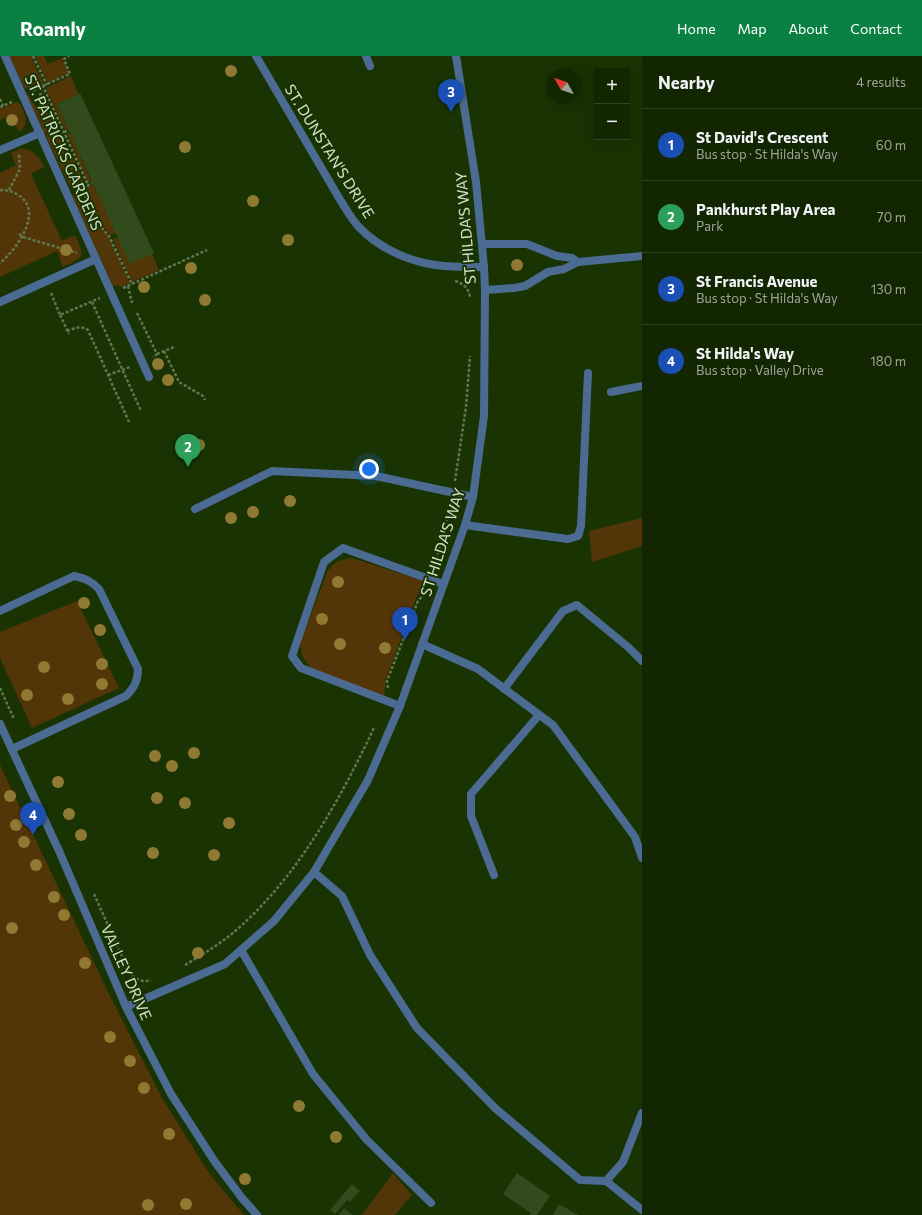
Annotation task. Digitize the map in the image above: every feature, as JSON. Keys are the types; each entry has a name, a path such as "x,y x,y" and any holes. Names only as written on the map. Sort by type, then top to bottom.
{"street":[{"name":"ST. PATRICKS GARDENS","path":"5,56 149,377"},
{"name":"ST. DUNSTAN'S DRIVE","path":"256,56 339,198 353,220 362,230 380,245 409,259 444,266 484,267"},
{"path":"366,56 370,66"},
{"name":"ST HILDA'S WAY","path":"126,1007 225,964 274,921 314,872 368,780 400,706 465,525 473,497 484,416 485,290 483,244 476,182 456,56"},
{"path":"0,150 40,133"},
{"path":"483,244 527,244 557,256 572,258 578,262"},
{"path":"485,290 525,286 548,272 564,269 578,262 642,256"},
{"path":"0,302 96,259"},
{"path":"465,525 568,539 578,536 581,526 588,373"},
{"path":"611,392 642,386"},
{"path":"195,510 272,471 376,476 473,497"},
{"path":"400,706 301,668 292,656 324,562 343,548 443,584"},
{"path":"0,611 74,576 85,577 92,581 99,589 138,669 138,678 134,688 126,696 12,749"},
{"path":"504,689 563,611 577,605 628,647 642,661"},
{"path":"422,644 478,669 553,725 635,837 642,858"},
{"path":"494,875 470,816 471,794 539,715"},
{"name":"VALLEY DRIVE","path":"0,724 60,854 126,1007 171,1094 216,1162 242,1198 257,1215"},
{"path":"314,872 342,896 370,955 417,1028 494,1108 580,1180 606,1181 642,1210"},
{"path":"241,950 313,1074 366,1139 431,1202"},
{"path":"606,1181 623,1162 642,1113"}],"path":[{"path":"34,56 46,85"},
{"path":"22,92 27,90 29,93 70,74 64,59 69,56"},
{"path":"43,86 86,186 92,183"},
{"path":"0,99 3,106"},
{"path":"64,132 69,130"},
{"path":"9,190 21,167 19,156 14,144"},
{"path":"0,190 9,190 25,201 28,221 22,237 12,252 0,263"},
{"path":"90,213 109,236 132,284"},
{"path":"19,234 22,237 96,259"},
{"path":"458,255 467,245 468,237"},
{"path":"60,315 207,250"},
{"path":"448,280 459,282 466,286 470,293 470,304"},
{"path":"46,282 68,332 79,327 88,330 129,422"},
{"path":"128,286 131,294 132,309"},
{"path":"92,302 141,411"},
{"path":"157,354 174,347"},
{"path":"387,700 387,681 418,601 427,590 448,516 466,407 470,350"},
{"path":"164,351 179,382 203,396 205,400"},
{"path":"108,375 123,370"},
{"path":"0,688 25,743"},
{"path":"184,966 210,950 241,926 259,909 289,875 315,836 352,773 376,724"},
{"path":"92,889 129,972 141,981 146,982 155,978"}],"shaded area":[{"path":"9,56 31,56 44,84 32,89 25,89"},
{"path":"35,56 44,56 48,64 62,58 69,73 48,83"},
{"path":"71,76 78,94 57,104 68,129 65,130 46,88"},
{"path":"41,89 85,184 75,188 70,187 26,93 42,116 47,111"},
{"path":"16,102 20,104 26,118 25,125 20,131 18,130 11,115 0,120 0,109"},
{"path":"70,132 91,181 88,183 67,134"},
{"path":"21,148 32,152 42,163 44,167 31,174 62,241 75,235 80,247 81,255 76,261 63,267 57,251 0,277 0,173 16,165 11,153"},
{"path":"93,184 116,233 111,235 91,212 87,187"},
{"path":"73,194 108,235 130,283 120,287 118,285 113,286 72,195"},
{"path":"119,237 152,254 159,270 132,282 113,239"},
{"path":"642,518 642,546 592,562 589,531"},
{"path":"352,558 427,582 417,596 386,679 384,697 311,668 302,656 300,643 328,570 338,561"},
{"path":"77,601 119,688 32,728 0,658 0,632"},
{"path":"0,765 109,994 162,1098 209,1173 244,1215 0,1215"},
{"path":"393,1173 412,1195 395,1215 362,1215"}],"building":[{"path":"80,93 154,253 130,264 57,104"},
{"path":"517,1173 550,1196 537,1215 529,1215 531,1213 503,1194"},
{"path":"352,1184 360,1191 350,1202 347,1200 335,1214 330,1210"},
{"path":"559,1204 578,1215 553,1215"},
{"path":"344,1208 353,1215 339,1215"}],"place":[{"name":"St Francis Avenue","path":"451,112"},
{"name":"Pankhurst Play Area","path":"188,467"},
{"name":"St David's Crescent","path":"405,640"},
{"name":"St Hilda's Way","path":"33,835"}]}
